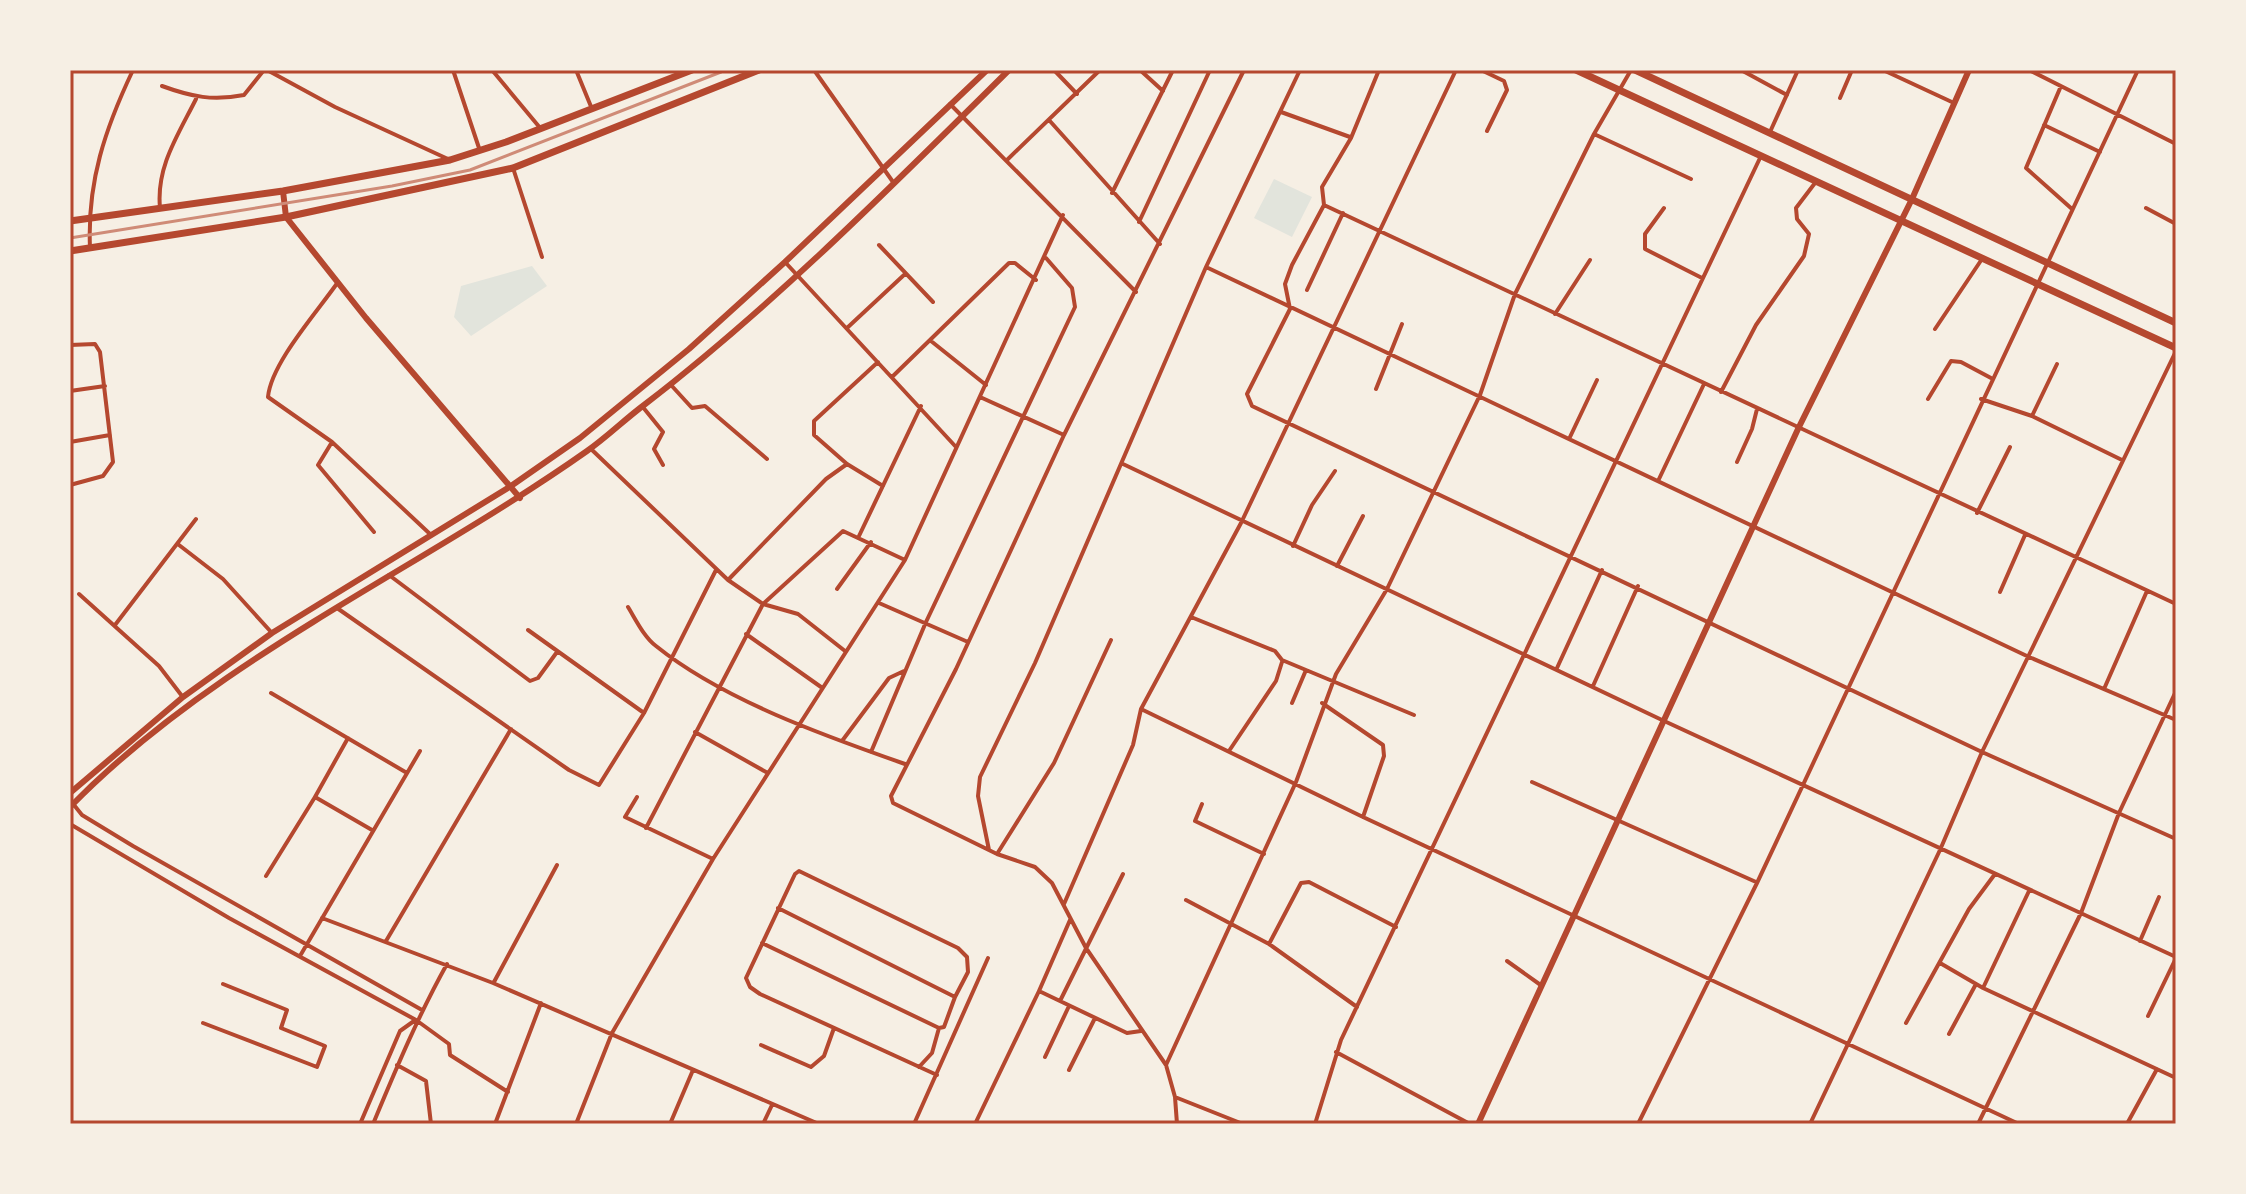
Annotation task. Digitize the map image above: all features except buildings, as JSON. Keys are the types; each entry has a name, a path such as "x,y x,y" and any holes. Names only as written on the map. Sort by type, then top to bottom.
{"main road":[{"path":"70,221 283,191 450,160 541,129 692,70"},
{"path":"70,251 286,217 513,168 759,70"},
{"path":"1576,70 2176,349"},
{"path":"1633,70 2176,323"}],"street":[{"path":"90,248 88,218 105,129 133,70"},
{"path":"162,86 196,99 244,95 266,70 335,107 450,160"},
{"path":"453,70 480,151"},
{"path":"492,70 541,129"},
{"path":"576,70 592,109"},
{"path":"814,70 893,182"},
{"path":"70,793 183,697 272,633 511,486 580,438 785,262 987,70"},
{"path":"422,1010 133,846 82,815 71,804 190,706 336,607 520,498 591,449 671,385 797,275 1009,70"},
{"path":"1054,70 1077,94"},
{"path":"1008,159 1100,70"},
{"path":"1140,70 1163,91"},
{"path":"1112,194 1173,70"},
{"path":"1139,222 1210,70"},
{"path":"1177,1124 1175,1097 1166,1065 1086,948 1052,883 1035,867 997,854 893,803 891,796 1244,70"},
{"path":"989,850 978,796 980,777 1035,663 1206,267 1300,70"},
{"path":"1324,205 1322,187 1351,138 1379,70"},
{"path":"1064,904 1133,745 1141,709 1241,523 1456,70"},
{"path":"1481,70 1504,81 1507,90 1487,131"},
{"path":"1166,1065 1296,782 1332,681 1387,589 1480,395 1515,294 1594,134 1633,70"},
{"path":"1741,70 1787,95"},
{"path":"1770,132 1798,70"},
{"path":"1840,98 1852,70"},
{"path":"1883,70 1954,103"},
{"path":"1478,1124 1620,819 1662,720 1798,429 1898,221 1912,199 1969,70"},
{"path":"2029,70 2176,144"},
{"path":"1638,1124 1757,883 1894,591 1936,493 2138,70"},
{"path":"2061,86 2026,168 2072,209"},
{"path":"160,208 158,185 161,169 196,99"},
{"path":"950,104 1008,159 1136,292"},
{"path":"1281,112 1351,138"},
{"path":"1049,120 1112,194 1160,244"},
{"path":"2044,125 2100,152"},
{"path":"1594,134 1691,179"},
{"path":"1315,1124 1336,1052 1760,158"},
{"path":"513,168 542,257"},
{"path":"1721,392 1767,308 1804,256 1809,234 1797,219 1796,208 1815,183"},
{"path":"283,191 286,217 520,498"},
{"path":"1324,205 2176,604"},
{"path":"1324,205 1285,284 1290,309 1247,394 1252,406 1638,586 1982,752 2176,839"},
{"path":"1664,208 1645,234 1645,249 1702,278"},
{"path":"2146,208 2176,224"},
{"path":"1307,290 1343,213"},
{"path":"576,1124 612,1033 713,859 796,725 905,560 1036,280 1063,215"},
{"path":"879,245 933,302"},
{"path":"871,752 926,622 1075,307 1072,288 1046,258"},
{"path":"1935,329 1982,259"},
{"path":"1555,314 1590,260"},
{"path":"785,262 956,447"},
{"path":"892,377 1009,263 1015,263 1036,280"},
{"path":"1206,267 1290,309 1618,459 2029,657 2176,720"},
{"path":"847,328 905,274"},
{"path":"338,282 287,354 269,387 268,397 332,442 430,534"},
{"path":"1376,389 1402,324"},
{"path":"931,341 986,385"},
{"path":"70,345 95,344 100,352 110,435 110,470 70,485"},
{"path":"1810,1124 1940,850 1982,752 2176,349"},
{"path":"1928,399 1951,361 1961,362 1991,378"},
{"path":"878,362 814,421 814,435 847,464 883,486"},
{"path":"2032,416 2057,364"},
{"path":"1570,437 1597,380"},
{"path":"1659,479 1704,384"},
{"path":"671,385 692,408 705,406 767,459"},
{"path":"70,391 105,386"},
{"path":"980,397 1064,435"},
{"path":"1981,399 2032,416 2122,460"},
{"path":"642,406 661,426 663,432 654,449 663,465"},
{"path":"859,536 921,406"},
{"path":"1737,462 1757,409"},
{"path":"70,442 110,435"},
{"path":"332,442 318,465 374,532"},
{"path":"1977,513 2010,447"},
{"path":"591,449 728,580 763,604 798,614 845,651"},
{"path":"728,580 826,479 847,464"},
{"path":"1123,464 1241,523 2176,958 2148,1016"},
{"path":"1293,546 1312,505 1335,471"},
{"path":"1337,566 1363,516"},
{"path":"114,625 179,545 196,519"},
{"path":"646,828 763,604 838,533 850,532 905,560"},
{"path":"2000,592 2025,535"},
{"path":"837,589 871,542"},
{"path":"179,545 223,579 272,633"},
{"path":"336,607 511,729 599,785 644,713 716,570"},
{"path":"1557,668 1602,570"},
{"path":"388,574 530,681 538,678 557,652"},
{"path":"1593,686 1638,586"},
{"path":"2104,689 2147,591"},
{"path":"79,594 159,666 183,697"},
{"path":"879,603 968,642"},
{"path":"628,607 655,646 719,685 796,725 905,764"},
{"path":"1191,617 1275,651 1282,660 1414,715"},
{"path":"528,630 644,713"},
{"path":"746,634 821,687"},
{"path":"997,854 1054,763 1111,640"},
{"path":"1229,751 1276,681 1282,660"},
{"path":"1292,703 1306,670"},
{"path":"842,741 889,678 904,671"},
{"path":"1978,1124 2081,913 2119,813 2176,691"},
{"path":"271,693 407,773"},
{"path":"1322,703 1383,745 1384,756 1363,817"},
{"path":"1141,709 1363,817 2019,1124"},
{"path":"386,941 511,729"},
{"path":"695,732 766,772"},
{"path":"266,876 348,738"},
{"path":"300,956 420,751"},
{"path":"1532,782 1757,883"},
{"path":"315,797 372,830"},
{"path":"637,797 625,817 713,859"},
{"path":"1202,804 1195,821 1264,854"},
{"path":"70,824 416,1020 449,1044 450,1055 508,1092"},
{"path":"493,983 557,865"},
{"path":"761,943 939,1028 944,1027 968,972 967,957 958,948 799,871 778,908 761,943 746,978 750,987 937,1075"},
{"path":"1060,1001 1123,874"},
{"path":"1906,1023 1969,909 1995,874"},
{"path":"1269,944 1301,883 1309,882 1396,927"},
{"path":"1983,988 2029,891"},
{"path":"2140,941 2159,897"},
{"path":"1186,900 1269,944 1357,1007"},
{"path":"778,908 955,997"},
{"path":"322,918 493,983 819,1124"},
{"path":"975,1124 1070,920"},
{"path":"914,1124 988,958"},
{"path":"1507,961 1542,986"},
{"path":"1940,963 1983,988 2176,1078"},
{"path":"373,1124 397,1065 413,1036 416,1020 447,964"},
{"path":"203,1023 317,1067 325,1046 281,1028 287,1010 223,984"},
{"path":"1949,1034 1976,984"},
{"path":"1039,991 1127,1033 1141,1031"},
{"path":"495,1124 541,1003"},
{"path":"1045,1057 1069,1006"},
{"path":"1069,1070 1095,1018"},
{"path":"360,1124 400,1031 416,1020"},
{"path":"761,1045 811,1067 824,1056 834,1028"},
{"path":"919,1067 932,1053 939,1028"},
{"path":"1336,1052 1470,1124"},
{"path":"397,1065 426,1081 431,1124"},
{"path":"2128,1122 2157,1069"},
{"path":"670,1124 693,1070"},
{"path":"1175,1097 1243,1124"},
{"path":"763,1124 773,1104"}],"shaded area":[{"path":"1274,179 1312,197 1292,237 1254,218"},
{"path":"532,266 547,286 471,336 454,317 461,286"}],"railway":[{"path":"70,238 392,186 470,170 721,72"}]}
